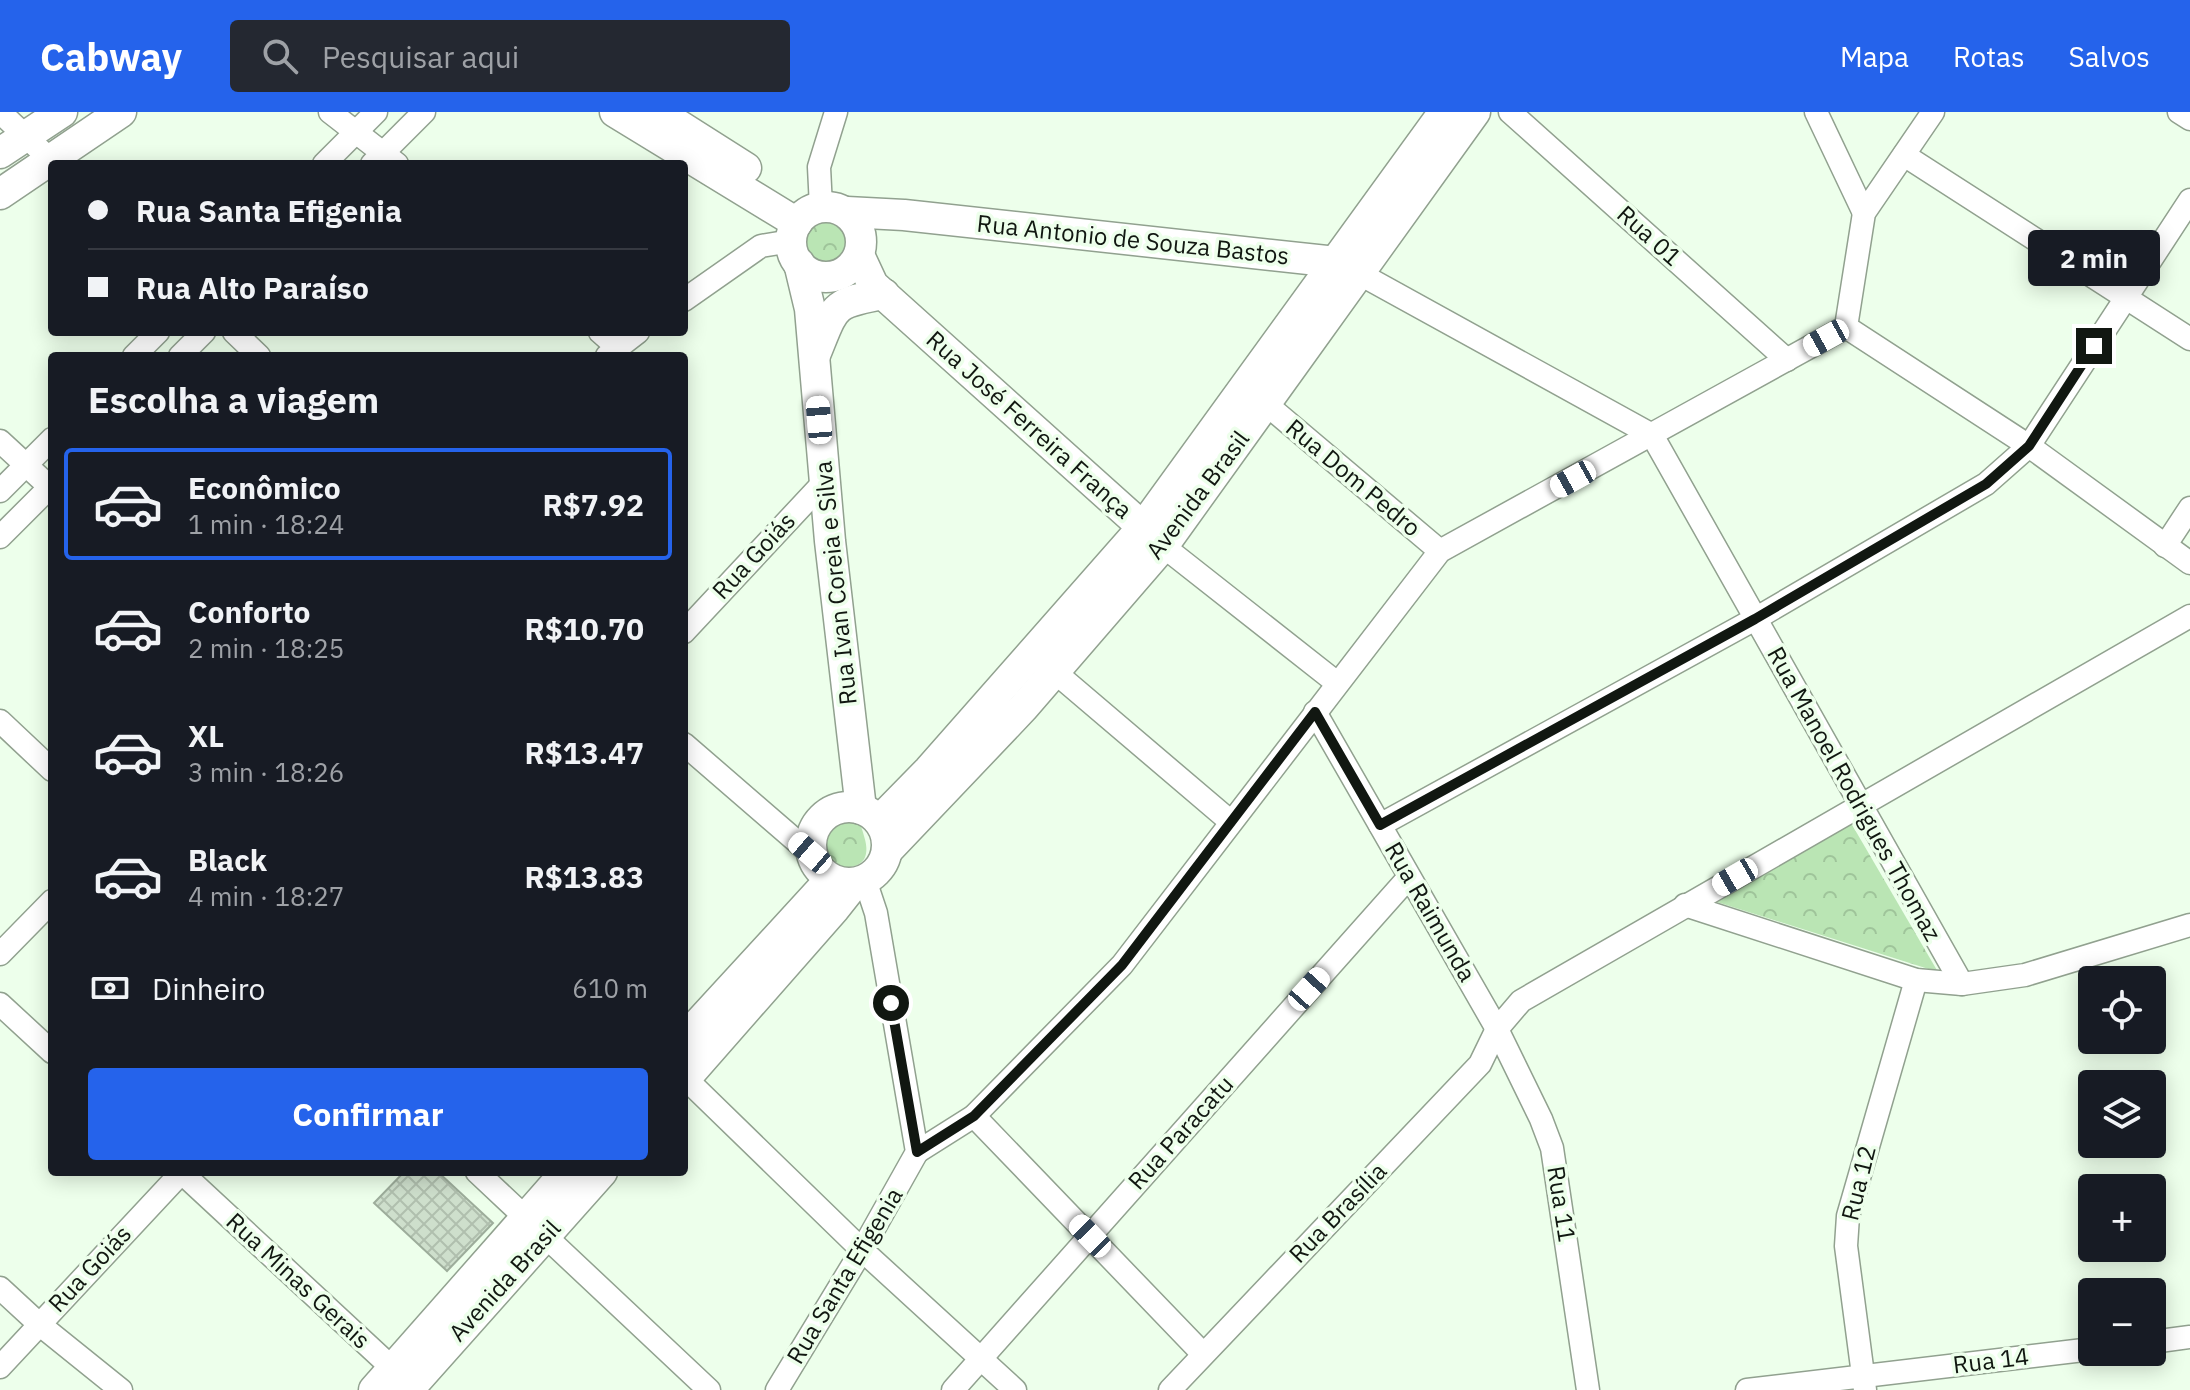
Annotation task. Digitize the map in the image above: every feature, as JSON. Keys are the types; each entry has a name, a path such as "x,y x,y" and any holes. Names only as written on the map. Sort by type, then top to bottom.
{"street":[{"path":"0,112 51,160"},
{"path":"0,153 62,112"},
{"path":"53,160 121,112"},
{"path":"330,112 384,160 424,112"},
{"path":"328,160 376,112"},
{"path":"615,112 811,226 861,232 848,262"},
{"path":"658,112 811,226"},
{"path":"811,226 819,167 836,112"},
{"name":"Avenida Brasil","path":"870,815 929,770 1032,650 1153,536 1266,404 1444,112"},
{"name":"Avenida Brasil","path":"887,851 1053,673 1348,268 1475,112"},
{"name":"Rua 01","path":"1510,112 1787,360"},
{"path":"1816,112 1864,213"},
{"path":"1846,327 1864,213 1933,112"},
{"path":"2179,112 2190,119"},
{"path":"1904,155 2190,339"},
{"path":"0,194 48,164"},
{"path":"1380,825 1755,619 1986,484 2029,446 2190,200"},
{"path":"810,309 848,262 904,215"},
{"name":"Rua Antonio de Souza Bastos","path":"811,226 904,215 1348,268"},
{"path":"688,297 761,246 811,226"},
{"name":"Rua José Ferreira França","path":"811,226 807,271 848,262 1153,536 1337,683"},
{"name":"Rua Ivan Coreia e Silva","path":"811,226 810,309 825,481 870,815"},
{"path":"1348,268 1652,435"},
{"path":"813,360 831,316 839,306 879,289"},
{"path":"688,1035 850,881 883,863 887,851 886,835 870,815 848,807 835,809 823,816 810,839 810,853 817,869 850,881 876,913 917,1152 974,1116 1122,965 1440,551 1846,327"},
{"path":"1846,327 2029,446 2190,563"},
{"path":"138,352 154,336"},
{"path":"184,352 200,336"},
{"path":"238,336 255,352"},
{"path":"608,345 629,336"},
{"name":"Rua Dom Pedro","path":"1266,404 1440,551"},
{"name":"Rua Manoel Rodrigues Thomaz","path":"1652,435 1962,984"},
{"path":"0,441 48,484"},
{"path":"0,491 48,443"},
{"name":"Rua Goiás","path":"688,628 825,481"},
{"path":"0,537 48,490"},
{"path":"2165,546 2190,508"},
{"name":"Rua Brasília","path":"1170,1390 1480,1064 1497,1029 1521,1001 2190,616"},
{"path":"1032,650 1053,673 1231,822"},
{"name":"Rua Raimunda","path":"1315,712 1497,1029"},
{"path":"0,721 48,766"},
{"path":"688,747 810,853"},
{"name":"Rua Paracatu","path":"953,1390 1409,877"},
{"path":"688,1075 835,908 850,881"},
{"path":"0,954 48,905"},
{"path":"1685,905 1916,980 1962,984 2025,975 2190,925"},
{"name":"Rua 12","path":"1864,1383 1846,1246 1848,1216 1916,980"},
{"path":"0,1004 48,1048"},
{"name":"Rua 11","path":"1497,1029 1552,1148 1588,1390"},
{"path":"688,1081 862,1250 1015,1390"},
{"path":"974,1116 1203,1354"},
{"name":"Rua Santa Efigenia","path":"777,1390 917,1152"},
{"name":"Rua Goiás","path":"0,1367 177,1176"},
{"name":"Rua Minas Gerais","path":"185,1176 400,1385"},
{"path":"481,1176 709,1390"},
{"name":"Avenida Brasil","path":"535,1227 564,1176"},
{"name":"Avenida Brasil","path":"400,1385 535,1227 597,1176"},
{"path":"0,1288 121,1390"},
{"path":"2166,1340 2190,1337"},
{"name":"Rua 14","path":"1747,1390 1864,1383 2078,1351"}],"green space":[{"path":"826,220 842,226 848,242 842,258 826,264 810,258 804,242 810,226"},
{"path":"845,811 860,824 866,853 855,866 831,867 815,849 817,837 840,812"},
{"path":"1851,823 1938,972 1717,902"}],"building":[{"path":"400,1176 442,1176 493,1223 447,1271 374,1203"}],"route":[{"path":"891,1003 917,1152 974,1116 1122,965 1315,712 1380,825 1755,619 1986,484 2029,446 2094,346"}]}
